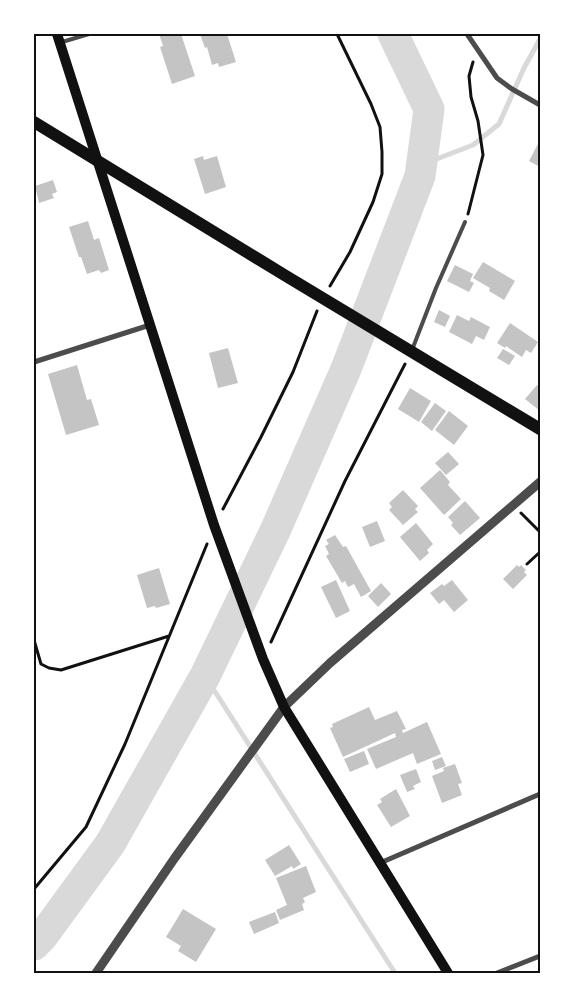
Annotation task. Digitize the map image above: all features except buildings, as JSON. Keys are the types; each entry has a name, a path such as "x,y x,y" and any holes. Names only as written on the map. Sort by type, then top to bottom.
{"main road":[{"path":"58,38 214,525 262,656 284,708 448,973"},
{"path":"34,122 326,301 540,428"}],"street":[{"path":"467,34 497,78 540,105"},
{"path":"34,362 150,325"},
{"path":"96,973 174,859 284,708 330,663 512,504 540,482"},
{"path":"380,862 540,794"},
{"path":"497,973 540,956"}],"lane":[{"path":"58,38 88,34"},
{"path":"412,352 436,288 465,222"}],"path":[{"path":"34,890 86,827 125,744 214,525 261,437 373,202 382,174 380,128 371,104 337,34"},
{"path":"465,222 477,184 483,155 478,121 471,98 469,76 478,49"},
{"path":"262,656 344,481 412,352"},
{"path":"512,504 540,532"},
{"path":"527,564 540,552"},
{"path":"34,640 41,664 49,668 62,670 169,636"}],"waterway":[{"path":"34,945 42,937 110,844 205,676 275,531 346,369 420,176 429,109 393,34"},
{"path":"421,165 473,145 499,124 524,68 540,39"},
{"path":"205,676 395,973"}]}
